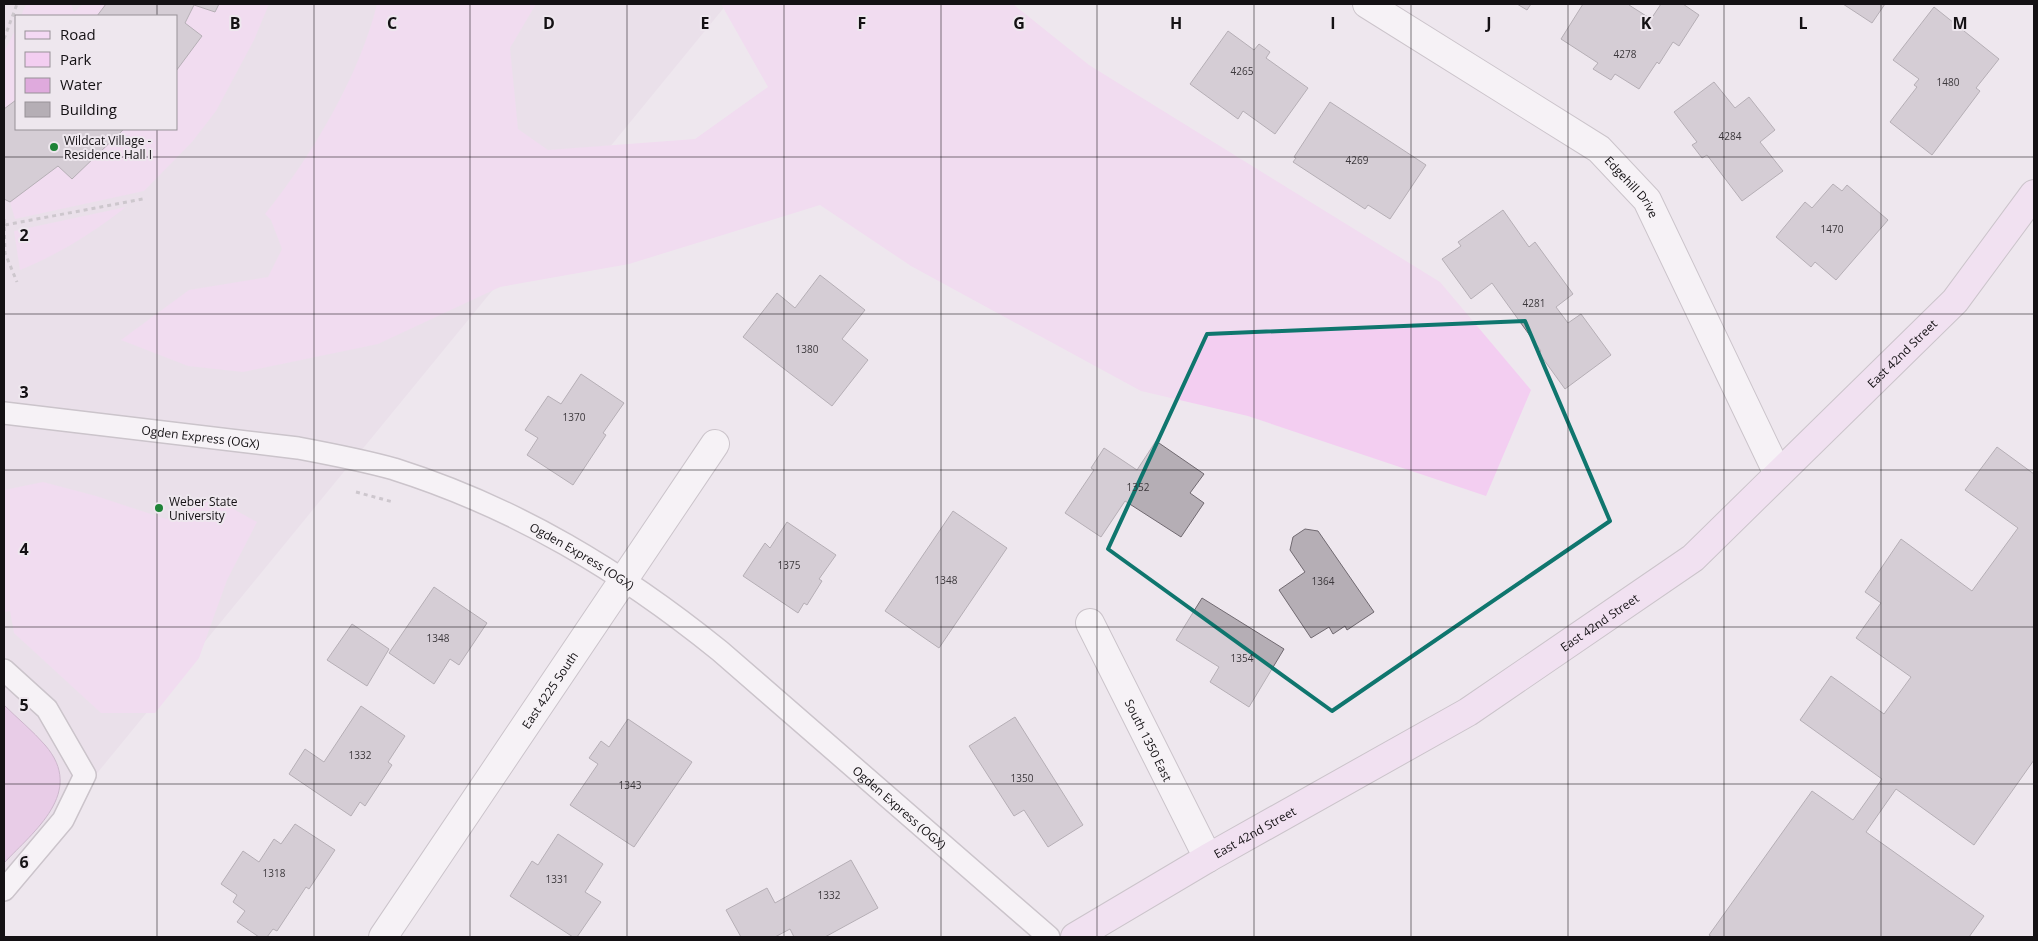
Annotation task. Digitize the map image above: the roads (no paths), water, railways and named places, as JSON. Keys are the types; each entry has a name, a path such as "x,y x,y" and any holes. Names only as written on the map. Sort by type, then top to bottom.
{"street":[{"name":"Edgehill Drive","path":"1367,4 1599,149 1648,200 1778,474"},
{"name":"East 42nd Street","path":"1075,937 1208,858 1468,712 1693,558 1955,301 2034,194"},
{"name":"East 4225 South","path":"383,937 715,444"},
{"name":"South 1350 East","path":"1090,623 1208,858"}],"lane":[{"name":"Ogden Express (OGX)","path":"4,413 298,448 346,457 393,469 446,487 497,508 574,548 624,579 673,613 1049,937"},
{"path":"4,670 47,709 85,775 63,820 4,890"}],"water":[{"path":"4,705 45,745 56,762 60,779 58,795 51,810 29,838 4,863"}],"place":[{"name":"Wildcat Village - Residence Hall I","path":"54,147"},
{"name":"Weber State University","path":"159,508"}]}
